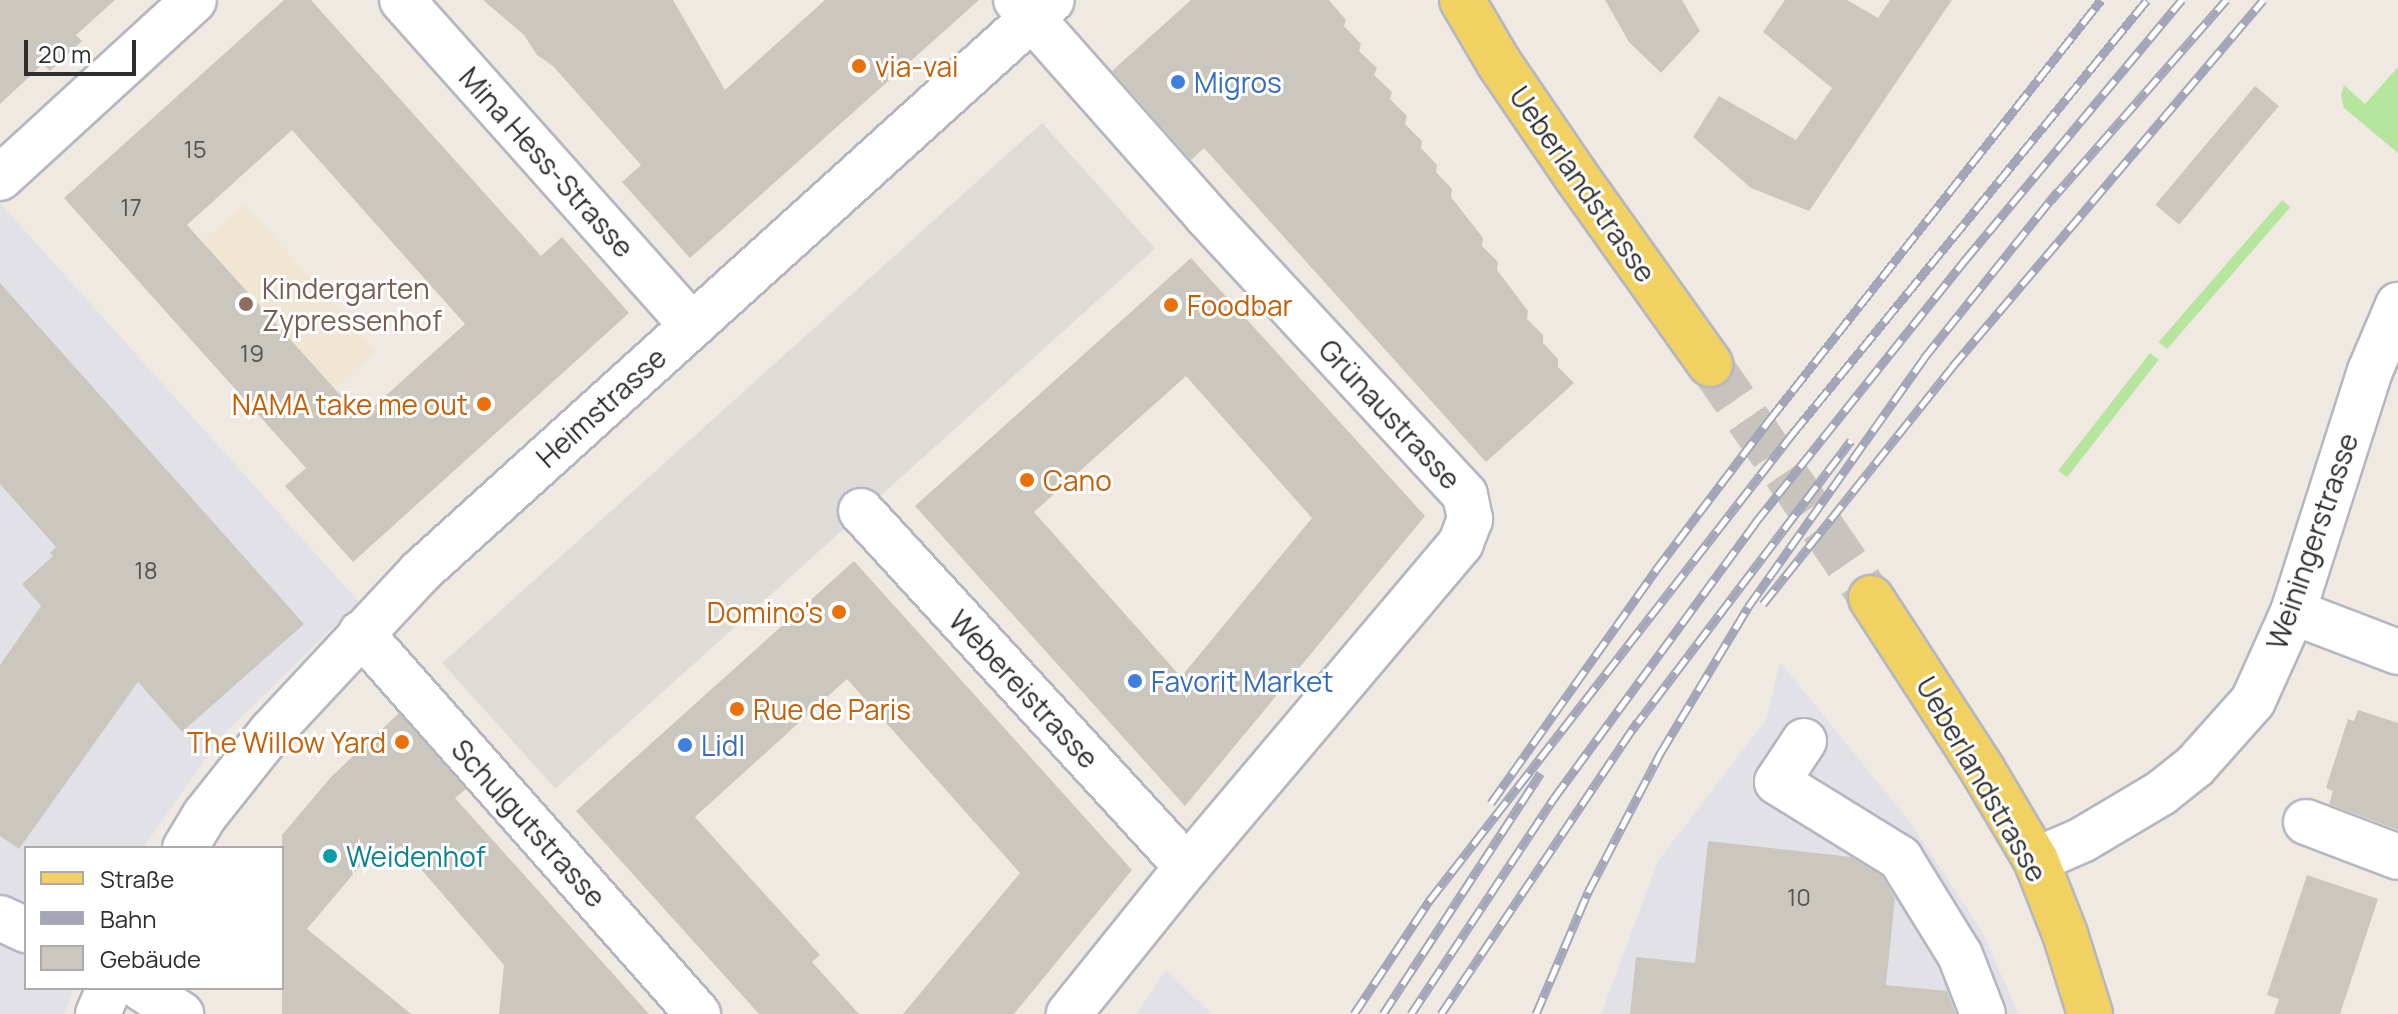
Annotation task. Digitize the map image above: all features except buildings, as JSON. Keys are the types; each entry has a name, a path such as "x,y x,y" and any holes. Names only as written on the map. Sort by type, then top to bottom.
{"main road":[{"name":"Ueberlandstrasse","path":"1462,0 1576,176 1710,364"},
{"name":"Ueberlandstrasse","path":"1871,598 1982,769 2036,860 2065,934 2090,1014"}],"street":[{"path":"0,178 194,0"},
{"name":"Mina Hess-Strasse","path":"402,0 692,325"},
{"name":"Heimstrasse","path":"186,846 205,815 271,732 431,562 692,325 1033,6"},
{"name":"Grünaustrasse","path":"1033,6 1206,215 1465,495 1470,519 1461,543 1187,867 1069,1014"},
{"name":"Weiningerstrasse","path":"2036,860 2082,840 2138,809 2195,766 2253,701 2293,612 2370,371 2398,305"},
{"name":"Webereistrasse","path":"861,511 1187,867"},
{"path":"2293,612 2398,652"},
{"name":"Schulgutstrasse","path":"361,633 698,1014"},
{"path":"1804,741 1777,782 1900,858 1960,955 1983,1014"},
{"path":"2306,822 2398,857"},
{"path":"0,918 24,929"},
{"path":"98,1014 108,990"},
{"path":"144,990 181,1014"}],"shaded area":[{"path":"1042,123 1155,249 555,789 442,663"},
{"path":"0,203 359,602 221,737 144,846 24,846 24,990 73,990 64,1014 0,1014"},
{"name":"Kindergarten Zypressenhof","path":"244,204 376,351 316,405 223,305 187,337 147,291"},
{"path":"1780,662 1909,821 1981,930 2019,1014 1601,1014 1658,861 1766,720"},
{"path":"1166,970 1212,1014 1136,1014"}],"green space":[{"path":"2398,67 2398,153 2344,108 2341,95 2344,85 2365,104"},
{"path":"2282,200 2290,207 2167,349 2159,342"},
{"path":"2150,353 2159,360 2067,477 2058,470"}],"tunnel":[{"path":"1710,364 1871,598"}],"railway":[{"path":"1491,803 1655,571 1770,419 2101,0"},
{"path":"1354,1014 1429,901 1793,433 2147,0"},
{"path":"1411,1014 1554,798 1755,523 1965,260 2182,0"},
{"path":"2051,200 2226,0"},
{"path":"1763,604 1952,367 2263,0"},
{"path":"1536,1014 1588,892 1661,752 1748,607 1924,358 2058,191"},
{"path":"1632,730 1851,440"},
{"path":"1441,1014 1637,722"},
{"path":"1383,1014 1541,773"}],"place":[{"name":"via-vai","path":"859,66"},
{"name":"Migros","path":"1178,82"},
{"name":"Kindergarten Zypressenhof","path":"246,304"},
{"name":"Foodbar","path":"1171,305"},
{"name":"NAMA take me out","path":"484,404"},
{"name":"Cano","path":"1027,480"},
{"name":"Domino's","path":"839,612"},
{"name":"Favorit Market","path":"1135,681"},
{"name":"Rue de Paris","path":"737,709"},
{"name":"The Willow Yard","path":"402,742"},
{"name":"Lidl","path":"685,745"},
{"name":"Weidenhof","path":"330,856"}]}
